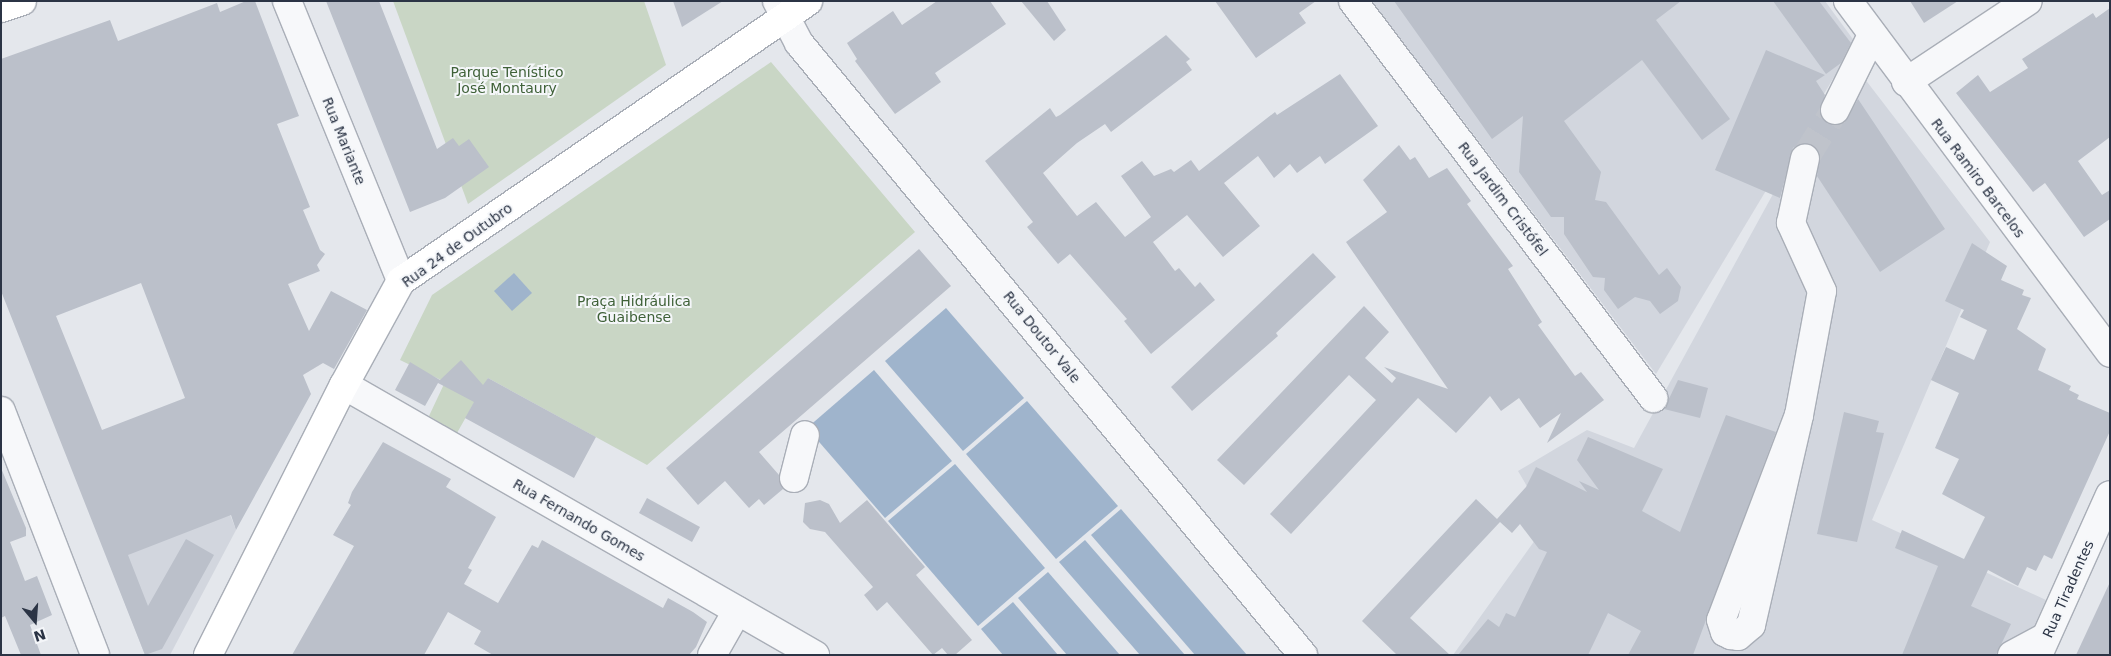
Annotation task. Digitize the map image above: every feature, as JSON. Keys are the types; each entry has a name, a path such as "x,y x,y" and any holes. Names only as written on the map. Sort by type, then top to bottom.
{"main road":[{"path":"1,8 22,1"},
{"name":"Rua 24 de Outubro","path":"208,655 344,385 401,281 781,9 808,1"}],"street":[{"name":"Rua Mariante","path":"287,1 401,281"},
{"name":"Rua Jardim Cristófel","path":"1353,1 1653,398"},
{"name":"Rua Ramiro Barcelos","path":"1848,1 1906,82 2110,353"},
{"path":"1906,82 2028,1"},
{"name":"Rua Doutor Vale","path":"781,9 799,43 1303,655"},
{"path":"1835,110 1872,35"},
{"path":"1799,416 1721,620 1725,632 1730,635 1738,636 1751,625 1799,416 1822,291 1791,222 1805,158"},
{"name":"Rua Fernando Gomes","path":"344,385 815,655"},
{"path":"1,411 95,655"},
{"path":"794,478 805,435"},
{"name":"Rua Tiradentes","path":"2042,646 2110,495"},
{"path":"712,655 737,611"},
{"path":"2012,655 2042,646"}],"shaded area":[{"path":"1372,1 1825,1 1855,42 1656,374"},
{"path":"1848,57 1990,242 1872,520 2046,600 2021,655 1453,655 1548,522 1518,471 1587,430 1634,448"},
{"path":"224,499 236,530 170,655 145,655 107,557"}],"green space":[{"name":"Parque Tenístico José Montaury","path":"393,1 644,1 666,65 468,204"},
{"name":"Praça Hidráulica Guaibense","path":"771,62 915,232 647,465 488,378 457,433 429,416 445,382 400,360 432,295"}],"water":[{"path":"514,273 532,293 512,311 494,291"},
{"path":"946,308 1024,398 963,451 885,361"},
{"path":"874,370 952,461 885,518 807,428"},
{"path":"1027,401 1118,506 1056,559 966,454"},
{"path":"955,464 1045,568 978,626 888,521"},
{"path":"1121,509 1247,655 1195,655 1091,535"},
{"path":"1085,540 1185,655 1140,655 1059,562"},
{"path":"1048,572 1120,655 1067,655 1018,598"},
{"path":"1013,602 1058,655 1003,655 981,629"}],"building":[{"path":"246,1 255,1 299,116 277,124 310,207 303,210 320,250 325,254 317,265 320,271 288,284 309,331 331,291 367,310 334,369 323,363 303,375 311,394 236,530 231,515 128,555 148,606 186,539 214,555 162,649 145,655 1,291 1,59 110,20 118,41 217,3 220,12","holes":["141,283 185,398 102,430 56,316"]},
{"path":"326,1 379,1 437,149 453,138 459,146 469,139 489,167 445,198 410,212"},
{"path":"673,1 723,1 682,27"},
{"path":"937,1 990,1 1006,24 935,73 941,82 895,114 855,61 857,59 847,43 893,11 902,25"},
{"path":"1021,1 1047,1 1066,30 1054,41"},
{"path":"1215,1 1316,1 1299,13 1306,23 1256,58"},
{"path":"1394,1 1681,1 1656,20 1730,119 1702,140 1642,60 1564,121 1601,172 1595,200 1606,202 1659,275 1667,268 1681,287 1678,301 1660,314 1650,301 1635,297 1618,309 1604,290 1605,278 1593,277 1564,234 1564,217 1551,217 1519,172 1523,116 1492,139"},
{"path":"1773,1 1819,1 1851,43 1841,63 1826,74"},
{"path":"1910,1 1958,1 1924,23"},
{"path":"2110,8 2110,137 2078,161 2102,195 2110,190 2110,219 2084,237 2045,183 2033,192 1956,93 1978,75 1990,92 2028,68 2022,59 2093,13 2096,18"},
{"path":"1166,35 1190,59 1186,62 1192,70 1111,132 1105,124 1077,143 1043,173 1077,216 1096,202 1125,237 1151,217 1121,176 1142,161 1154,176 1171,169 1174,172 1191,160 1199,171 1275,112 1277,115 1340,74 1378,126 1325,164 1320,156 1297,173 1290,164 1274,178 1258,156 1224,183 1260,226 1223,257 1187,215 1153,242 1175,271 1179,268 1195,287 1200,282 1215,300 1151,354 1124,321 1127,319 1070,254 1058,264 1027,227 1033,222 985,161 1050,108 1056,117 1060,115"},
{"path":"1766,50 1825,75 1816,81 1825,95 1820,112 1828,124 1844,123 1858,99 1945,229 1880,272 1817,176 1820,154 1815,146 1801,143 1793,148 1780,198 1715,170"},
{"path":"1399,145 1410,160 1415,157 1429,178 1447,168 1471,201 1467,204 1513,266 1508,269 1542,322 1538,325 1575,376 1581,372 1604,400 1547,443 1561,413 1540,428 1519,398 1501,411 1490,396 1456,433 1418,398 1291,534 1270,514 1376,400 1349,375 1244,485 1217,460 1364,306 1389,332 1365,358 1392,383 1396,378 1384,367 1448,389 1346,242 1387,212 1363,180"},
{"path":"1972,243 2007,266 2001,280 2024,290 2022,295 2031,298 2017,329 2046,349 2038,370 2071,386 2069,390 2079,395 2077,399 2110,413 2110,431 2052,559 2044,555 2036,571 2027,567 2018,586 1988,570 1971,606 2011,624 1996,655 1902,655 1938,566 1895,548 1902,530 1964,559 1985,517 1942,494 1959,459 1935,448 1959,393 1931,380 1946,347 1974,360 1987,330 1960,317 1964,310 1945,301"},
{"path":"919,249 951,286 759,452 779,475 783,489 764,505 759,499 749,508 725,481 698,505 666,468"},
{"path":"1313,253 1336,277 1276,333 1278,336 1192,411 1171,387"},
{"path":"461,360 483,385 488,378 596,437 574,478 465,418 474,402 438,383 425,406 395,390 410,362 440,380"},
{"path":"1678,380 1708,388 1700,418 1664,409"},
{"path":"1844,412 1879,421 1876,432 1884,433 1857,542 1817,534"},
{"path":"1726,415 1776,432 1693,655 1628,655 1641,631 1608,613 1588,655 1458,655 1488,619 1499,627 1506,613 1515,617 1547,552 1539,549 1520,524 1512,533 1500,522 1410,618 1450,655 1397,655 1362,621 1476,499 1497,519 1526,487 1536,467 1587,492 1579,481 1599,490 1577,460 1588,437 1663,469 1642,511 1680,532"},
{"path":"383,442 451,479 446,487 496,517 468,568 472,570 464,584 498,603 532,545 538,548 542,540 663,608 668,598 693,612 707,622 696,647 689,655 493,655 474,644 481,631 448,612 424,655 292,655 354,546 333,535 351,505 348,503 352,492"},
{"path":"1,468 26,528 26,536 10,542 25,581 37,576 52,615 30,625 41,655 21,655 5,616 1,618"},
{"path":"647,498 700,527 692,542 639,513"},
{"path":"820,500 829,504 840,523 867,500 925,567 916,575 972,640 955,655 948,655 942,648 933,655 887,602 877,611 864,595 873,587 825,532 810,529 803,522 805,503"},
{"path":"2110,582 2110,655 2076,655"}],"tunnel":[{"path":"1805,158 1835,110"}]}
